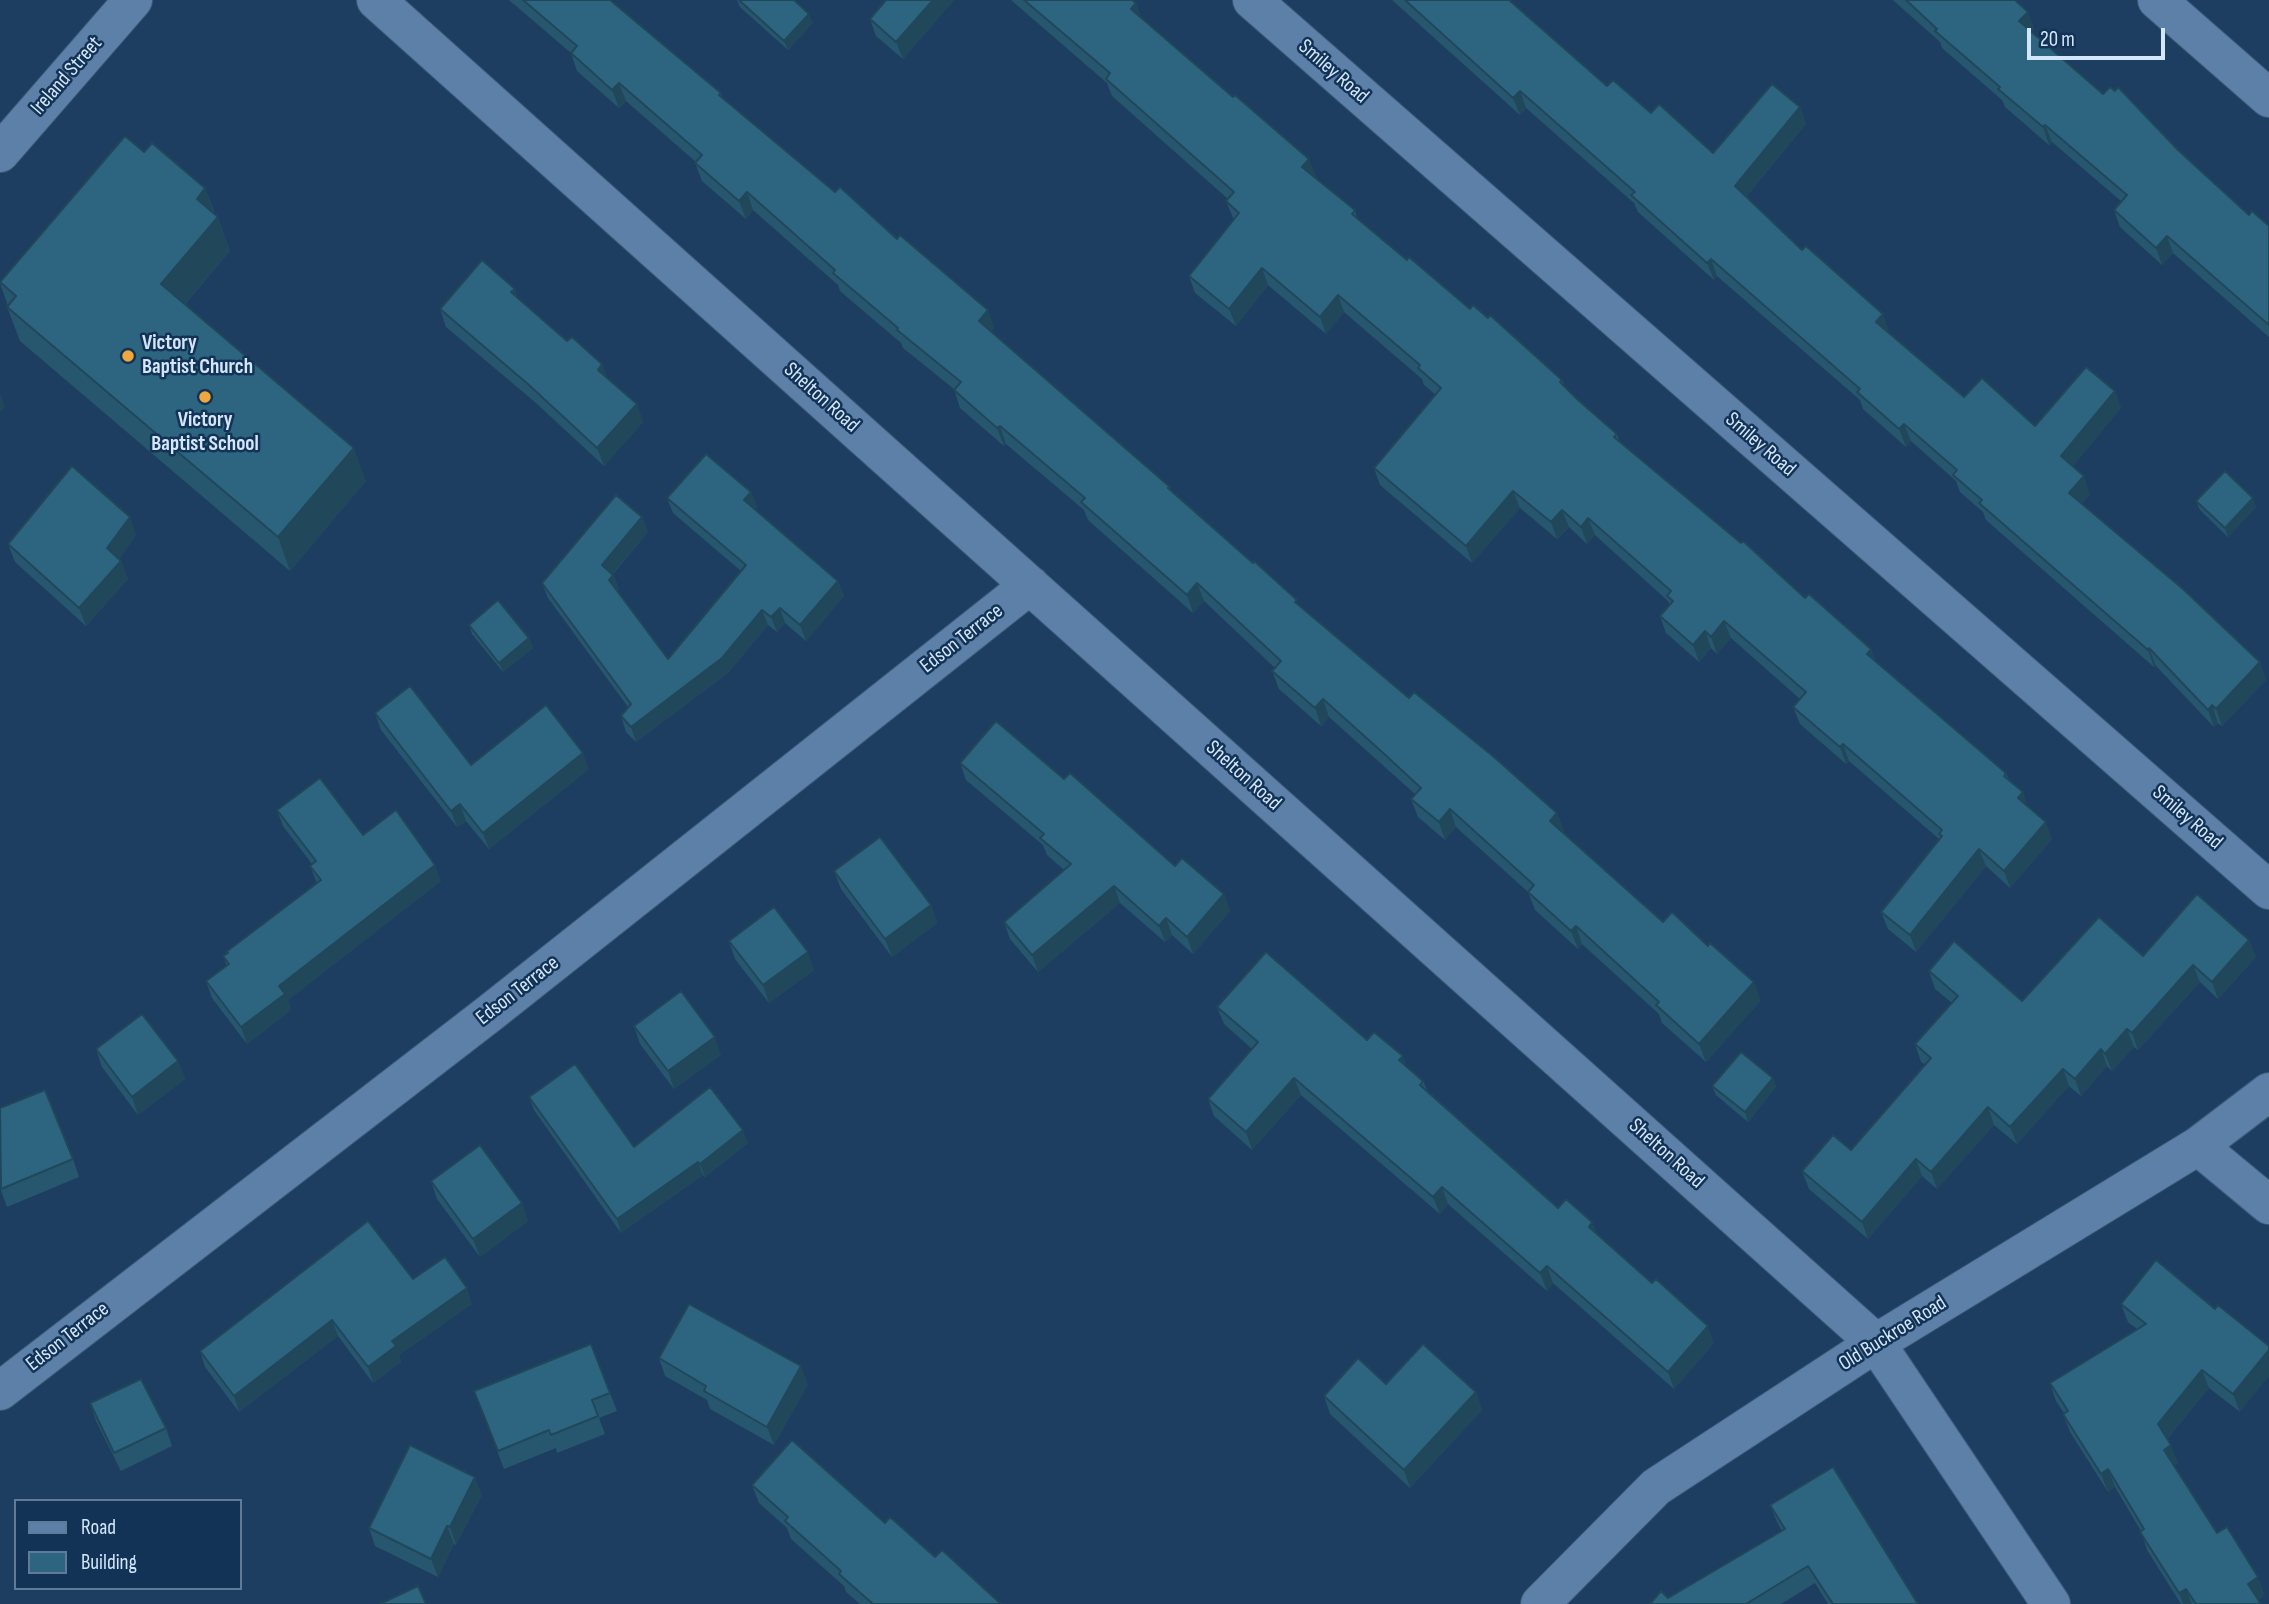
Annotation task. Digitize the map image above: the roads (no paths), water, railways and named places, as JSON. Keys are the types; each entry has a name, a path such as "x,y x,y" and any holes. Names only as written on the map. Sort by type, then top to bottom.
{"street":[{"name":"Ireland Street","path":"0,153 133,0"},
{"name":"Shelton Road","path":"376,0 1876,1343 2051,1604"},
{"name":"Smiley Road","path":"1252,0 2269,890"},
{"path":"2157,0 2269,98"},
{"name":"Edson Terrace","path":"0,1391 490,1013 1030,586"},
{"name":"Old Buckroe Road","path":"1540,1604 1656,1487 1876,1343 2198,1146 2269,1092"},
{"path":"2198,1146 2269,1205"}],"place":[{"name":"Victory Baptist Church","path":"128,356"},
{"name":"Victory Baptist School","path":"205,397"}]}
